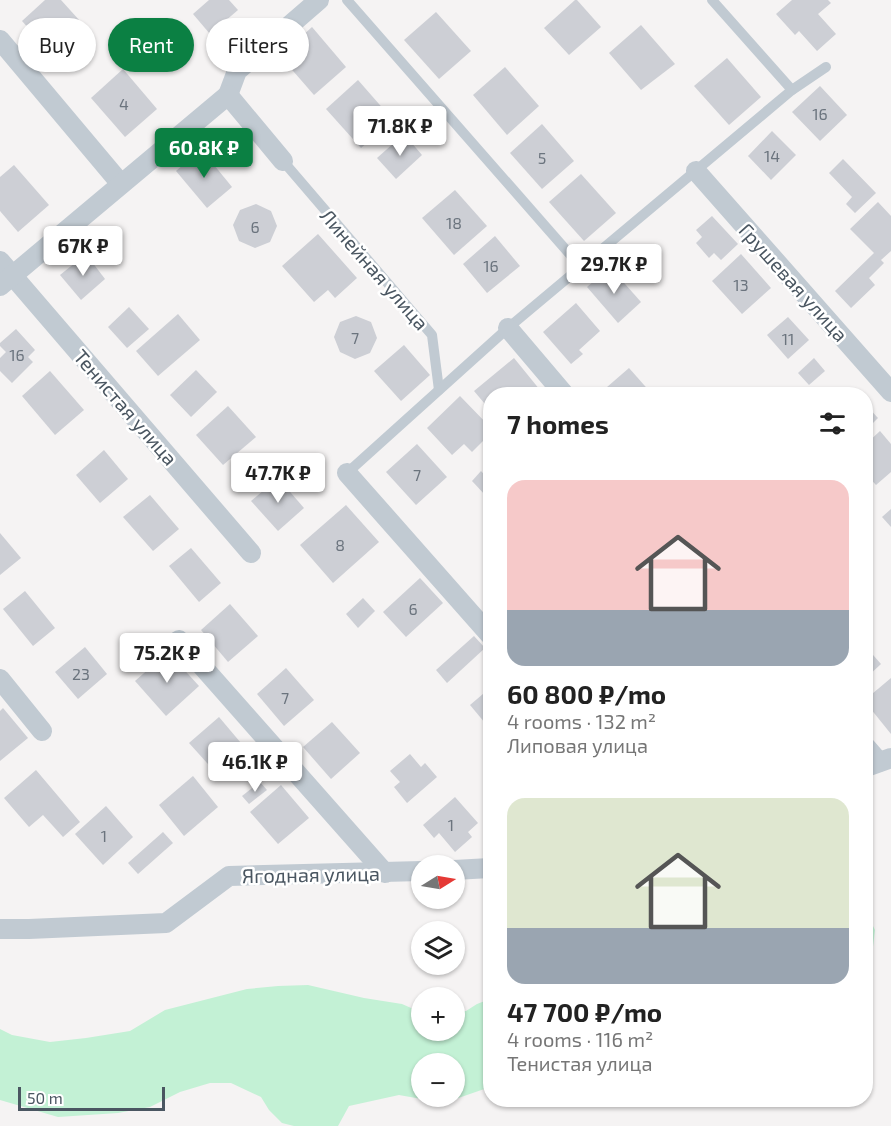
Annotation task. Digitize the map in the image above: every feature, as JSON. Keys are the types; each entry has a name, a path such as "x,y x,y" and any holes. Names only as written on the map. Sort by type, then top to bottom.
{"street":[{"path":"4,274 121,184 228,95 237,71 319,0"},
{"path":"0,40 121,184"},
{"path":"228,95 283,161"},
{"name":"Грушевая улица","path":"696,171 891,392"},
{"name":"Тенистая улица","path":"4,274 251,553"},
{"path":"508,328 558,387"},
{"path":"347,473 483,627"},
{"path":"179,640 385,873"},
{"path":"0,679 42,730"},
{"path":"465,869 483,868"},
{"name":"Ягодная улица","path":"0,929 166,923 229,876 411,872"}],"lane":[{"path":"347,0 581,267"},
{"path":"712,0 792,90"},
{"path":"347,473 508,328 792,90 826,67"},
{"name":"Линейная улица","path":"283,161 432,335 439,390"}],"green space":[{"path":"308,985 402,1004 411,1008 411,1041 465,1041 465,1011 483,1002 483,1089 465,1096 465,1053 411,1053 411,1097 399,1095 349,1106 338,1126 294,1126 282,1123 269,1110 261,1097 231,1083 210,1083 180,1092 150,1107 118,1113 58,1117 0,1100 0,1029 12,1035 50,1042 86,1038 130,1031 165,1010 247,989"}],"building":[{"path":"45,0 61,0 77,18 25,18"},
{"path":"209,0 229,0 238,10 229,18 206,18 206,29 193,14"},
{"path":"575,0 601,27 569,55 544,28"},
{"path":"792,0 828,0 831,3 818,14 836,34 817,51 799,31 795,35 776,14"},
{"path":"436,12 471,51 439,79 404,40"},
{"path":"641,25 675,64 641,90 609,53"},
{"path":"312,27 346,67 314,95 294,72 309,72 309,30"},
{"path":"727,58 761,97 729,125 694,86"},
{"path":"505,67 539,106 507,135 473,95"},
{"path":"120,72 126,72 157,109 125,137 91,98"},
{"path":"358,80 393,120 361,148 326,109"},
{"path":"820,86 847,115 820,141 792,112"},
{"path":"542,124 574,161 542,189 510,153"},
{"path":"772,131 796,155 771,180 748,156"},
{"path":"404,134 422,155 396,179 377,158"},
{"path":"201,149 232,187 207,208 176,171"},
{"path":"843,159 876,193 855,213 846,204 852,197 829,173"},
{"path":"14,165 49,205 18,232 0,211 0,177"},
{"path":"581,174 616,213 584,241 549,202"},
{"path":"455,190 487,226 454,255 422,218"},
{"path":"878,202 891,216 891,251 881,260 884,263 869,278 875,285 851,308 835,291 874,253 850,229"},
{"path":"256,204 271,211 277,226 270,242 255,248 239,241 233,225 240,210"},
{"path":"712,216 738,244 721,260 714,253 709,258 696,243 702,237 696,230"},
{"path":"318,234 357,278 335,298 328,290 314,302 282,266"},
{"path":"495,236 520,266 487,293 463,264"},
{"path":"86,254 105,279 81,300 60,275"},
{"path":"741,254 771,288 742,314 712,281"},
{"path":"610,267 641,302 618,323 587,287"},
{"path":"576,303 600,331 579,350 583,354 571,364 543,332"},
{"path":"129,307 149,329 127,348 108,327"},
{"path":"178,314 200,340 158,376 136,351"},
{"path":"356,316 371,322 377,338 370,353 355,359 340,352 334,337 340,322"},
{"path":"788,317 809,340 788,359 767,335"},
{"path":"16,329 35,350 28,357 33,362 12,383 0,371 0,358 6,352 0,343"},
{"path":"404,345 430,375 401,401 374,371"},
{"path":"514,358 538,387 483,387 483,402 474,391"},
{"path":"814,358 825,371 809,385 798,373"},
{"path":"629,368 646,387 607,387"},
{"path":"196,370 217,392 191,417 170,395"},
{"path":"50,371 84,410 55,435 22,396"},
{"path":"460,396 483,420 483,441 472,452 464,444 452,455 427,428"},
{"path":"228,406 256,437 223,465 196,435"},
{"path":"873,413 878,418 873,423"},
{"path":"880,431 891,444 891,472 876,485 873,482 873,438"},
{"path":"417,444 447,477 416,505 386,472"},
{"path":"104,450 128,479 100,503 76,475"},
{"path":"481,471 483,493 472,481"},
{"path":"278,478 304,508 278,531 251,501"},
{"path":"150,495 179,529 153,551 123,517"},
{"path":"346,505 379,542 333,583 300,545"},
{"path":"891,509 891,527 882,517"},
{"path":"0,533 21,558 0,575"},
{"path":"191,548 221,583 199,602 169,566"},
{"path":"420,578 443,603 406,637 383,612"},
{"path":"25,591 55,628 33,646 3,609"},
{"path":"363,598 375,611 358,628 346,614"},
{"path":"230,604 258,636 228,662 201,630"},
{"path":"474,636 483,646 483,650 447,683 436,670"},
{"path":"85,647 107,674 78,699 55,672"},
{"path":"168,652 199,686 166,716 135,681"},
{"path":"873,655 881,664 873,671"},
{"path":"286,668 314,700 284,726 257,694"},
{"path":"891,678 891,734 873,712 873,693"},
{"path":"483,694 483,721 470,705"},
{"path":"3,708 28,738 0,761 0,711"},
{"path":"219,717 246,749 217,774 189,743"},
{"path":"332,722 360,753 331,779 303,747"},
{"path":"410,754 421,767 425,763 437,777 407,803 394,787 400,782 390,771"},
{"path":"36,770 80,822 63,837 43,815 29,827 4,798"},
{"path":"193,776 218,807 184,836 159,805"},
{"path":"260,782 267,790 249,804 242,796"},
{"path":"281,785 309,818 278,844 250,812"},
{"path":"455,797 478,823 468,832 472,837 455,852 439,833 434,838 423,825"},
{"path":"106,806 133,837 103,865 75,834"},
{"path":"163,832 173,843 138,874 128,863"}]}
